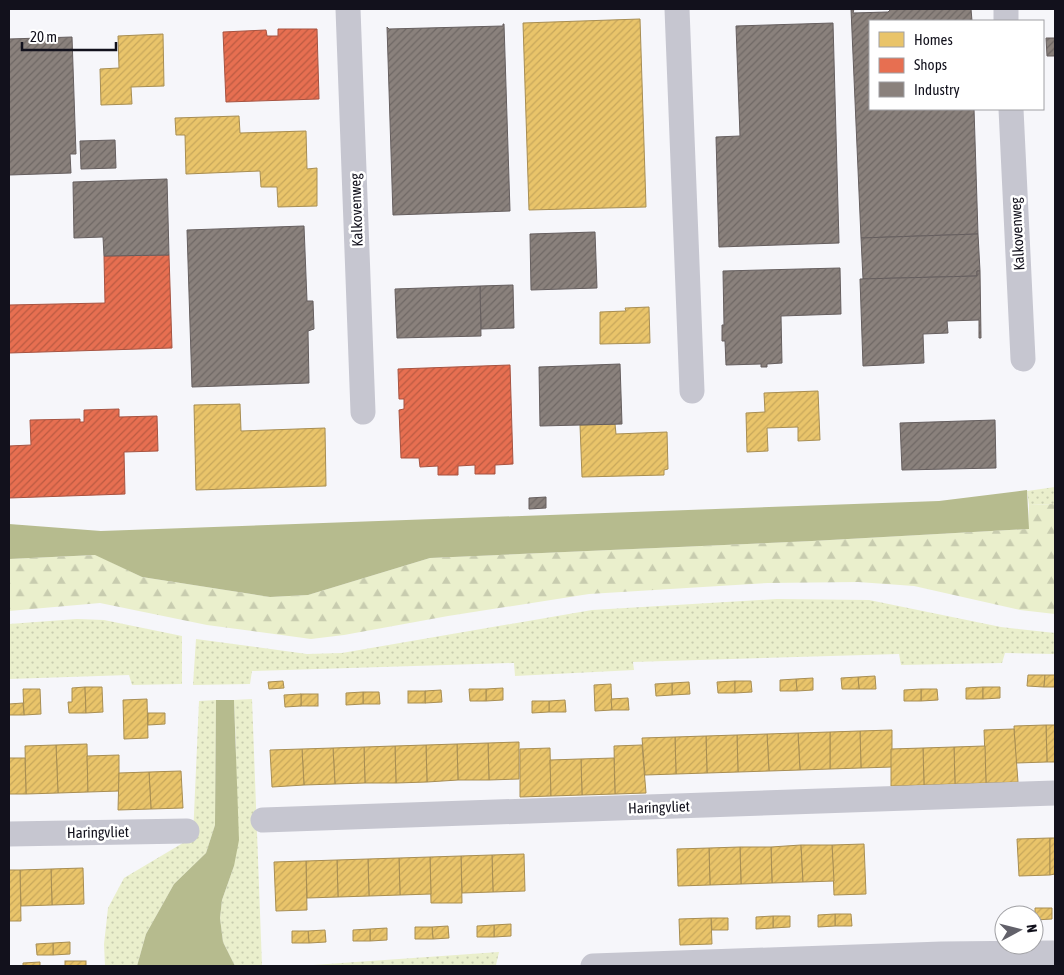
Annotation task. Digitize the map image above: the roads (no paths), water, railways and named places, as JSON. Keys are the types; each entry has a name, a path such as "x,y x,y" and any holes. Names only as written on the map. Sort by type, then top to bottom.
{"street":[{"name":"Kalkovenweg","path":"348,9 363,412"},
{"path":"677,9 692,391"},
{"name":"Kalkovenweg","path":"1011,110 1023,359"},
{"name":"Haringvliet","path":"263,820 1055,794"},
{"name":"Haringvliet","path":"9,834 186,831"},
{"path":"593,966 942,960 1055,952"}]}
